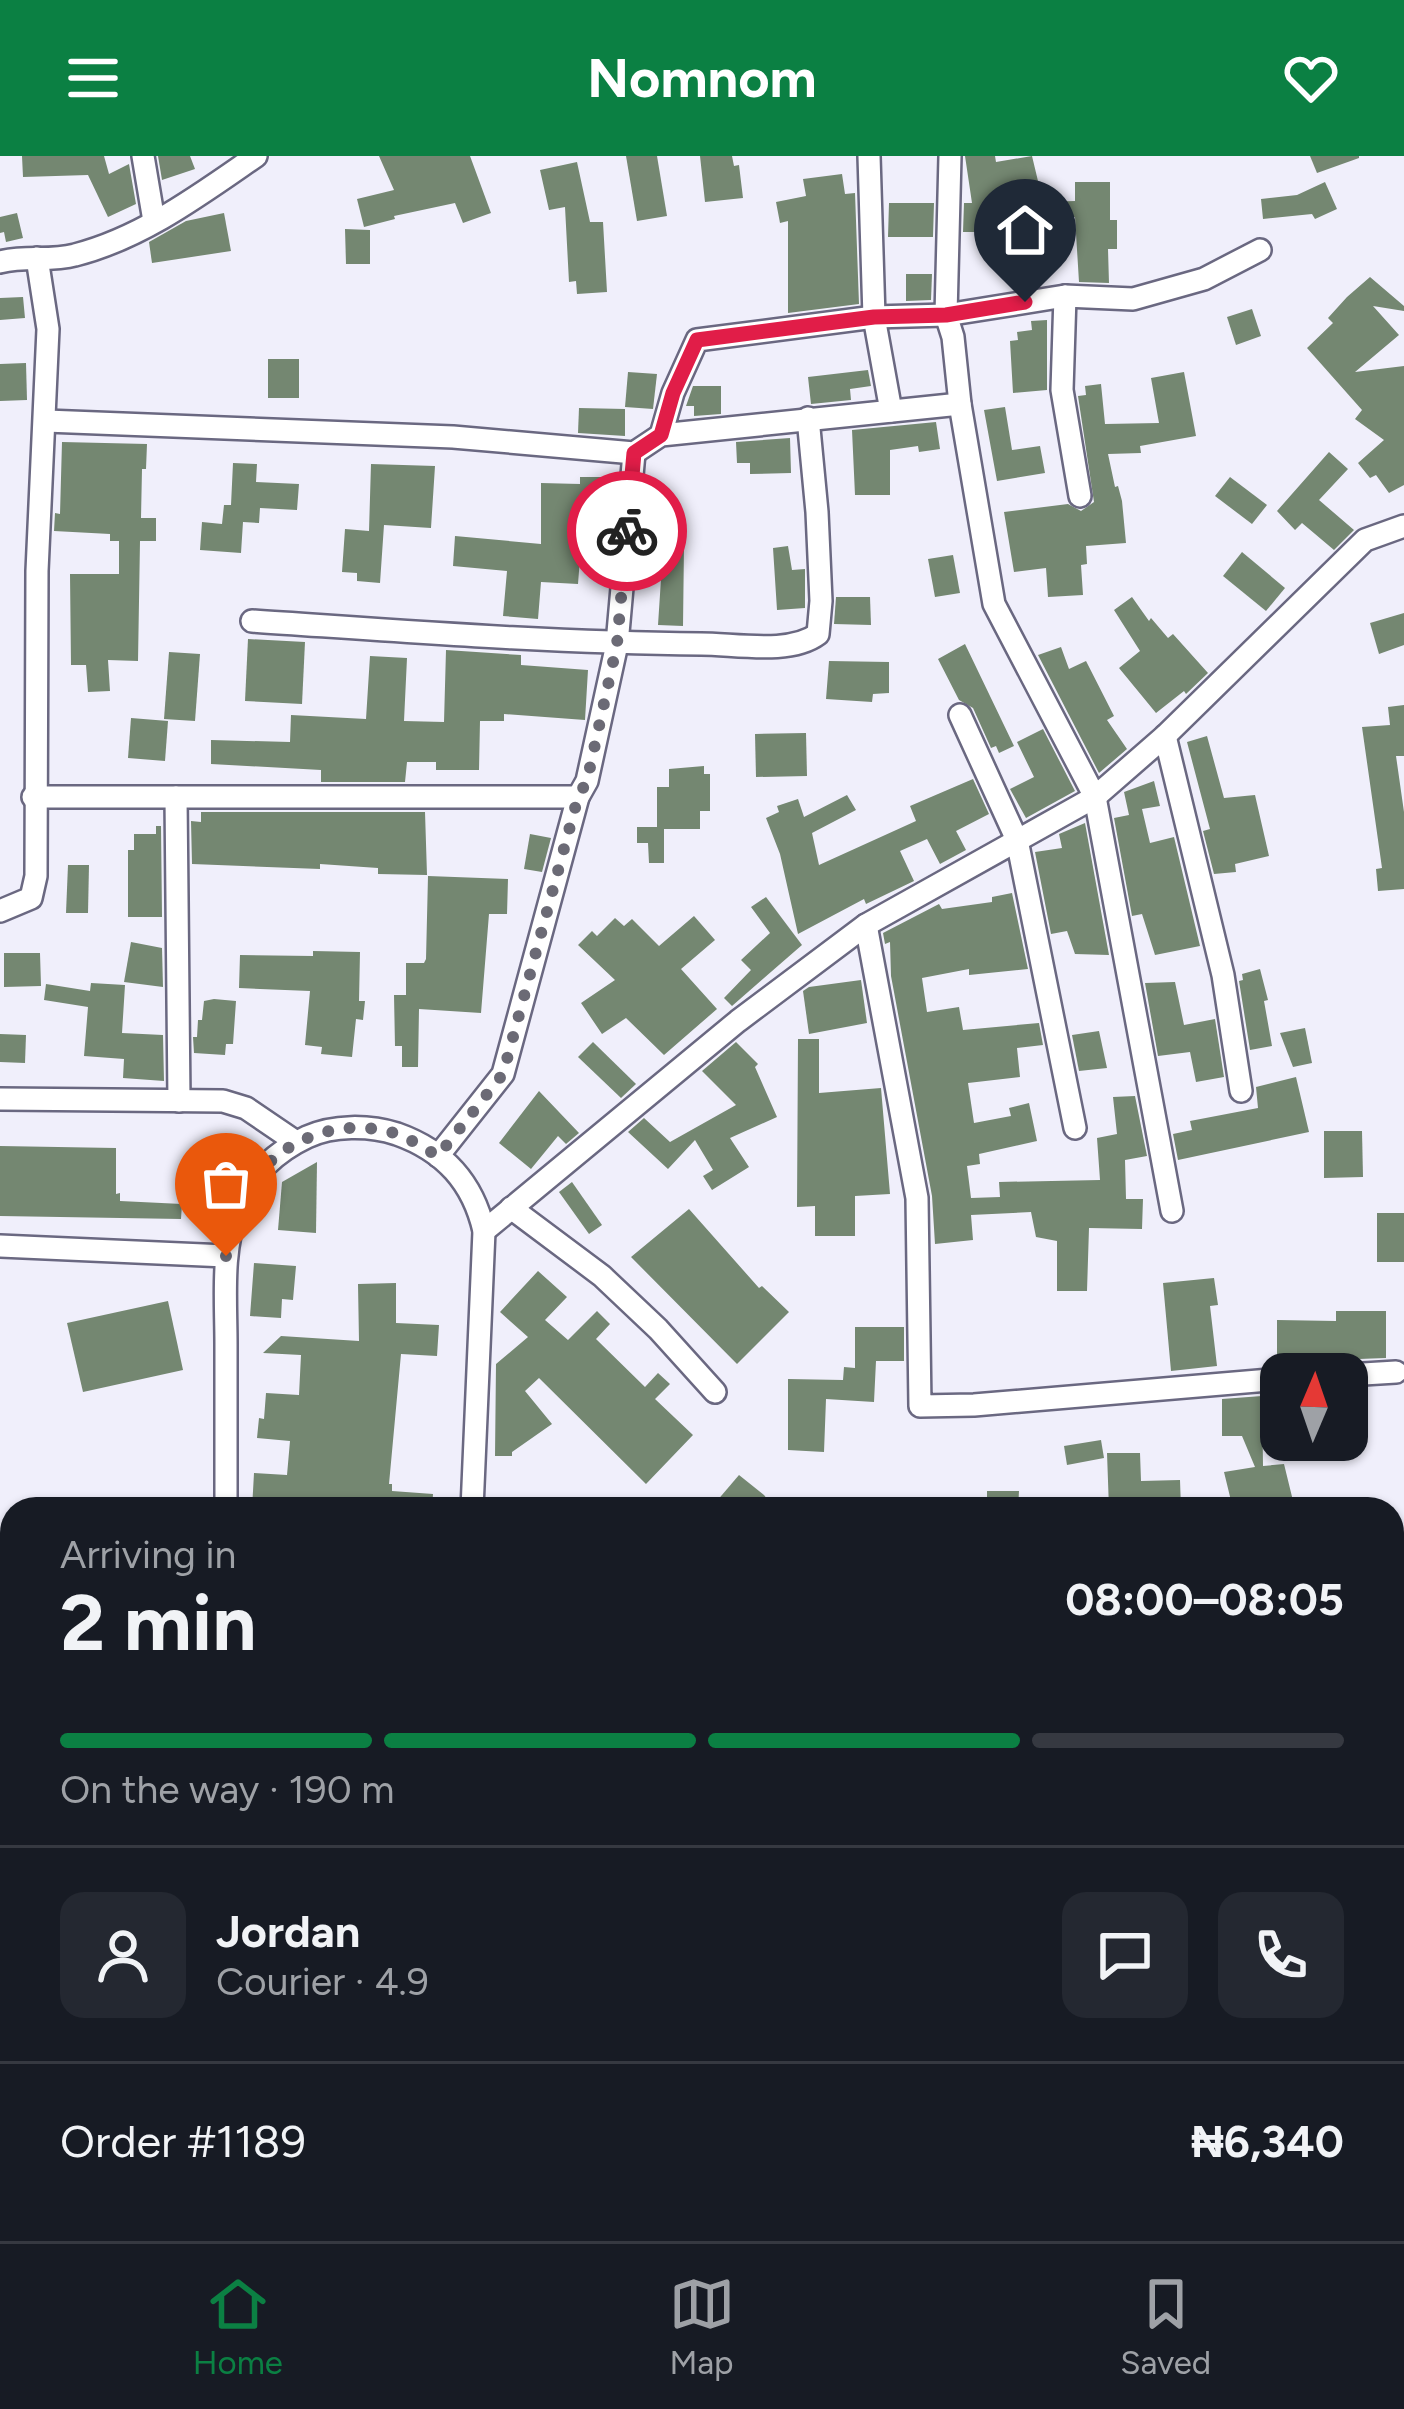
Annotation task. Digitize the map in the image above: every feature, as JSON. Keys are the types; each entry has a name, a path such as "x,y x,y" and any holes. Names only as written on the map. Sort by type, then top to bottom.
{"street":[{"path":"143,156 154,221"},
{"path":"0,262 72,256 186,205 256,156"},
{"path":"869,156 874,317 891,411"},
{"path":"950,156 946,315 994,604 1095,797 1172,1211"},
{"path":"661,435 673,393 697,340 874,317 946,315 1065,296 1133,298 1204,279 1260,250"},
{"path":"0,911 31,898 36,876 33,797 47,329 37,258"},
{"path":"1065,296 1062,390 1080,496"},
{"path":"46,421 453,437 634,453 661,435 960,404"},
{"path":"253,621 617,644 809,641 818,634 817,512 808,418"},
{"path":"438,1156 503,1074 578,797 587,781 617,644 634,453"},
{"path":"484,1231 738,1021 866,925 1095,797 1165,736 1365,540 1404,526"},
{"path":"960,715 1017,840 1076,1128"},
{"path":"1165,736 1223,975 1241,1091"},
{"path":"33,797 578,797"},
{"path":"176,797 179,1101"},
{"path":"866,925 917,1198 920,1406 1260,1381"},
{"path":"0,1099 223,1101 246,1108 296,1142"},
{"path":"226,1497 226,1256 238,1206 254,1177 296,1142 318,1132 362,1128 398,1135 438,1156 469,1185 484,1231 473,1497"},
{"path":"512,1208 602,1276 658,1328 715,1392"},
{"path":"0,1246 226,1256"},
{"path":"1368,1374 1396,1372"}],"building":[{"path":"22,156 104,156 109,174 129,164 136,204 108,217 88,175 23,177"},
{"path":"158,156 190,156 195,169 162,180"},
{"path":"379,156 470,156 491,213 463,223 455,203 364,227 357,199 394,190"},
{"path":"626,156 657,156 667,216 637,221"},
{"path":"700,156 732,156 734,166 739,165 743,198 705,202"},
{"path":"965,156 995,156 996,162 1032,156 1043,202 1075,201 1075,182 1110,182 1110,220 1117,220 1117,249 1108,249 1109,283 1079,282 1075,217 1046,217 1046,223 1030,223 1027,259 1009,258 1011,232 963,232 964,203 972,203"},
{"path":"1310,156 1359,156 1359,158 1317,173"},
{"path":"577,162 590,222 603,222 607,292 577,294 576,281 569,282 565,207 549,210 540,170"},
{"path":"842,174 845,194 855,193 859,304 788,313 788,221 780,223 776,202 806,196 803,179"},
{"path":"1325,182 1337,209 1315,219 1312,214 1263,219 1261,199 1297,195"},
{"path":"889,203 934,203 933,237 888,237"},
{"path":"17,213 23,238 6,242 4,232 0,233 0,217"},
{"path":"224,213 231,251 152,263 149,242 186,221"},
{"path":"345,229 370,230 370,264 346,264"},
{"path":"906,274 932,274 931,300 906,301"},
{"path":"1370,277 1404,306 1404,311 1373,306 1399,335 1355,372 1404,366 1404,485 1389,493 1376,475 1370,478 1358,463 1384,440 1355,419 1362,410 1307,348 1333,323 1328,318"},
{"path":"23,297 25,318 0,320 0,298"},
{"path":"1252,309 1261,336 1236,345 1227,317"},
{"path":"1047,320 1047,390 1013,393 1010,341 1018,340 1017,332 1032,330 1031,321"},
{"path":"268,359 299,359 299,398 268,398"},
{"path":"26,363 27,400 0,401 0,364"},
{"path":"868,370 871,386 850,389 851,400 811,404 808,377"},
{"path":"628,372 657,374 653,409 625,407"},
{"path":"1184,372 1196,436 1140,446 1141,453 1108,454 1122,501 1126,543 1086,546 1087,564 1081,565 1083,595 1048,597 1046,568 1014,572 1004,512 1068,504 1081,511 1094,502 1078,396 1086,395 1085,386 1101,384 1105,424 1159,423 1151,378"},
{"path":"693,386 721,386 721,414 694,416 694,406 686,406"},
{"path":"1005,407 1012,450 1040,446 1045,473 997,481 984,410"},
{"path":"579,408 625,409 625,436 578,433"},
{"path":"936,422 940,449 890,450 890,495 855,495 852,430"},
{"path":"790,438 791,473 750,474 750,463 737,463 736,442"},
{"path":"62,442 147,444 141,518 156,518 156,541 140,541 138,661 108,660 110,691 88,692 86,665 71,665 70,574 119,574 119,541 110,541 110,534 54,531 55,513 60,514"},
{"path":"1329,452 1348,469 1319,500 1354,530 1334,550 1302,523 1295,530 1277,511"},
{"path":"233,463 257,464 256,482 299,484 297,510 260,508 259,523 243,522 241,553 200,550 202,522 222,524 224,505 231,505"},
{"path":"371,464 435,466 431,528 384,525 380,583 357,581 357,573 342,572 345,529 369,531"},
{"path":"580,477 610,477 610,532 582,532 578,584 541,582 538,619 503,616 507,571 453,566 455,536 541,544 541,483 580,484"},
{"path":"1230,477 1267,505 1252,524 1215,496"},
{"path":"641,545 684,545 683,626 658,625 661,579 640,579"},
{"path":"788,546 792,570 805,569 805,608 777,610 773,548"},
{"path":"1242,552 1285,588 1266,611 1223,576"},
{"path":"953,555 960,593 935,597 928,559"},
{"path":"836,597 870,597 871,625 834,624"},
{"path":"1132,597 1149,621 1151,618 1168,638 1173,634 1208,673 1156,713 1119,668 1140,651 1114,610"},
{"path":"1404,613 1404,645 1379,654 1370,623"},
{"path":"248,639 305,642 302,704 245,701"},
{"path":"965,644 1014,746 999,753 996,746 991,748 973,708 959,700 938,659"},
{"path":"1061,647 1069,669 1086,661 1114,716 1107,720 1127,749 1099,773 1038,655"},
{"path":"446,650 521,655 521,665 588,670 585,720 504,714 504,721 480,721 479,770 436,770 436,762 407,762 405,782 321,782 321,770 211,764 211,740 290,742 291,715 366,719 370,656 407,658 404,721 444,722"},
{"path":"169,652 200,654 195,721 164,719"},
{"path":"829,661 889,662 889,693 873,694 872,702 826,699"},
{"path":"1404,705 1404,756 1396,756 1404,812 1404,889 1378,891 1376,869 1382,868 1362,727 1390,725 1388,707"},
{"path":"131,718 168,721 165,761 128,758"},
{"path":"1043,729 1075,791 1026,818 1010,789 1034,777 1017,742"},
{"path":"806,733 807,776 756,777 755,734"},
{"path":"1207,736 1224,798 1255,795 1269,856 1235,864 1236,872 1214,874 1203,831 1210,829 1187,742"},
{"path":"704,766 704,774 710,774 710,811 700,811 700,829 664,829 664,863 649,863 648,843 637,843 637,827 657,827 657,787 669,787 669,769"},
{"path":"973,779 989,814 956,831 966,850 940,864 927,839 900,851 914,881 866,904 864,899 798,934 780,854 766,818 779,812 777,806 798,799 804,817 847,795 856,810 812,833 819,865 916,821 910,806"},
{"path":"1154,781 1160,806 1142,809 1150,843 1174,837 1200,946 1155,955 1142,914 1132,916 1114,818 1129,815 1124,792"},
{"path":"201,812 425,812 427,875 378,874 378,868 320,864 320,869 192,864 191,821 201,822"},
{"path":"1085,823 1109,955 1075,954 1067,931 1051,934 1035,852 1062,848 1059,834"},
{"path":"156,826 161,826 162,917 128,917 128,850 134,850 134,834 156,834"},
{"path":"530,834 551,838 542,872 524,869"},
{"path":"68,865 89,865 88,913 66,913"},
{"path":"428,876 508,879 507,914 489,914 481,1013 419,1009 418,1067 402,1067 402,1046 395,1046 394,995 406,995 406,963 426,959"},
{"path":"1012,893 1028,969 969,975 969,969 922,978 927,1012 959,1007 963,1030 1039,1023 1043,1045 1017,1048 1020,1077 968,1083 974,1123 1011,1116 1009,1108 1029,1103 1037,1141 979,1154 980,1164 967,1166 971,1198 1000,1197 999,1182 1100,1180 1097,1138 1117,1134 1113,1097 1135,1096 1147,1156 1125,1160 1126,1199 1143,1199 1142,1229 1089,1228 1087,1291 1057,1291 1057,1241 1036,1237 1031,1212 971,1215 973,1240 935,1244 932,1196 891,976 890,942 885,944 883,933 939,904 942,909 992,902 992,897"},
{"path":"766,897 802,945 732,1006 724,998 751,970 741,960 770,933 751,907"},
{"path":"694,916 715,940 681,969 717,1009 664,1055 626,1018 602,1034 581,1003 615,980 578,945 592,931 597,936 615,918 624,926 632,919 659,946"},
{"path":"131,942 162,948 163,987 124,982"},
{"path":"313,951 360,952 359,1001 365,1001 363,1020 356,1019 352,1057 321,1054 322,1047 305,1045 310,991 239,988 240,955 313,956"},
{"path":"4,953 40,953 41,986 4,987"},
{"path":"1260,969 1272,1046 1250,1050 1239,981 1242,974"},
{"path":"861,980 867,1023 809,1034 803,991"},
{"path":"1175,982 1184,1025 1215,1019 1224,1077 1196,1082 1190,1052 1158,1056 1145,983"},
{"path":"91,983 125,985 122,1033 163,1035 164,1081 123,1078 124,1059 84,1056 88,1007 44,1000 46,984 90,991"},
{"path":"204,1001 236,1001 233,1044 226,1044 225,1055 194,1053 193,1037 197,1037"},
{"path":"1305,1028 1312,1063 1293,1067 1280,1033"},
{"path":"1099,1031 1107,1068 1079,1071 1072,1035"},
{"path":"0,1034 26,1035 25,1063 0,1062"},
{"path":"798,1039 819,1039 819,1093 881,1088 890,1194 855,1196 855,1236 815,1236 815,1206 797,1207"},
{"path":"593,1042 636,1084 621,1098 578,1057"},
{"path":"736,1042 758,1064 755,1067 777,1117 730,1138 749,1167 712,1190 703,1176 713,1170 695,1140 668,1169 628,1132 644,1118 670,1142 736,1105 702,1071"},
{"path":"1296,1077 1309,1132 1178,1160 1173,1134 1192,1130 1190,1121 1258,1108 1256,1087"},
{"path":"539,1091 579,1133 566,1144 558,1136 531,1169 499,1143"},
{"path":"1324,1131 1362,1131 1363,1177 1324,1178"},
{"path":"0,1146 116,1148 120,1201 182,1204 181,1219 0,1216"},
{"path":"317,1162 316,1233 278,1230 282,1182"},
{"path":"572,1182 602,1225 589,1234 559,1192"},
{"path":"689,1209 759,1288 789,1312 737,1364 631,1257"},
{"path":"1377,1213 1404,1213 1404,1262 1377,1262"},
{"path":"254,1263 296,1266 293,1300 282,1299 281,1318 250,1316"},
{"path":"538,1271 567,1297 545,1320 568,1340 597,1311 610,1324 596,1339 645,1387 658,1373 670,1384 655,1399 693,1435 646,1484 539,1378 525,1391 552,1424 512,1456 495,1456 496,1364 528,1337 500,1312"},
{"path":"1214,1278 1218,1305 1210,1306 1217,1366 1171,1371 1163,1283"},
{"path":"396,1283 396,1323 439,1325 437,1356 401,1354 389,1484 392,1491 433,1497 253,1497 254,1473 287,1475 290,1441 257,1438 266,1393 299,1395 301,1355 263,1353 281,1336 359,1341 358,1284"},
{"path":"168,1301 183,1370 83,1392 67,1323"},
{"path":"1336,1311 1386,1311 1386,1358 1368,1359 1368,1353 1277,1353 1277,1320 1336,1321"},
{"path":"855,1327 904,1327 904,1361 876,1361 874,1402 826,1399 824,1452 788,1450 788,1379 843,1380 844,1367 855,1368"},
{"path":"1260,1396 1260,1461 1263,1466 1284,1464 1292,1497 1230,1497 1224,1472 1255,1467 1242,1436 1222,1436 1222,1399"},
{"path":"1101,1440 1104,1458 1067,1465 1064,1446"},
{"path":"1107,1453 1140,1453 1141,1481 1180,1480 1181,1497 1109,1497"},
{"path":"739,1475 766,1497 720,1497"},
{"path":"987,1491 1019,1491 1019,1497 987,1497"}],"way so far":[{"path":"226,1256 238,1206 254,1177 288,1146 318,1132 362,1128 398,1135 438,1156 503,1074 578,797 587,781 617,644 627,531"}],"route":[{"path":"627,531 634,453 661,435 673,393 697,340 874,317 946,315 1025,302"}]}
